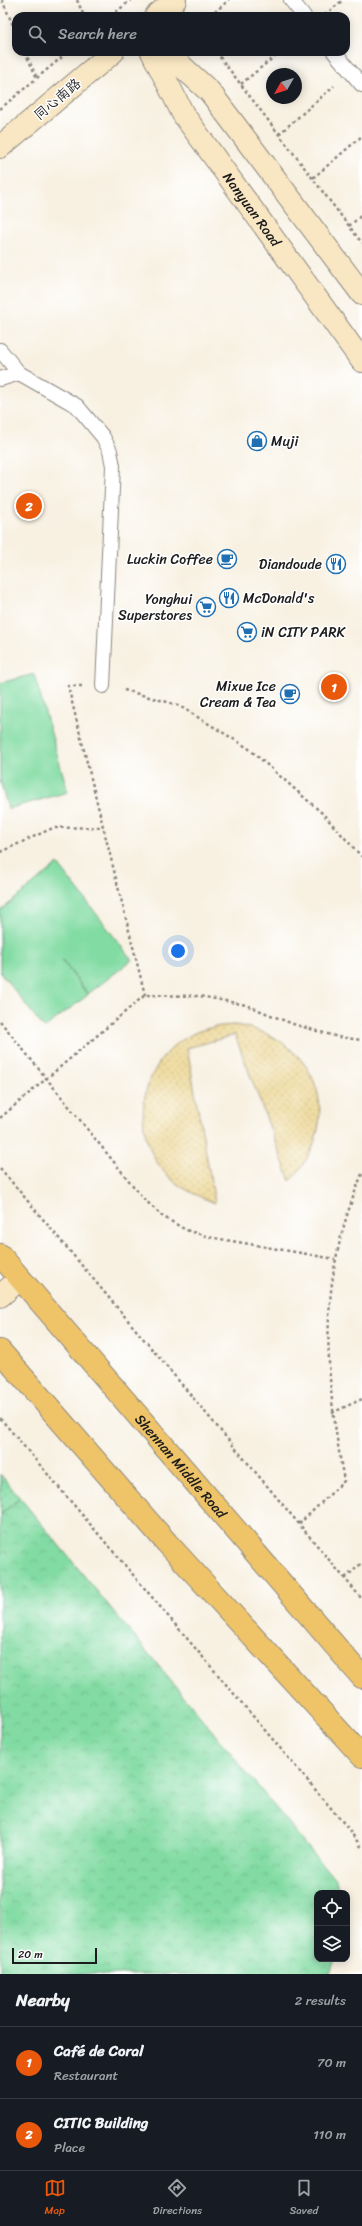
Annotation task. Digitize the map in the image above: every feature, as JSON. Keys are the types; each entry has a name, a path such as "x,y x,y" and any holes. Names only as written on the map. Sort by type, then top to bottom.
{"main road":[{"name":"Shennan Middle Road","path":"0,1255 362,1677"},
{"path":"0,1351 162,1537 361,1756"}],"street":[{"path":"161,12 175,0"},
{"name":"同心南路","path":"0,147 108,56"},
{"name":"Nanyuan Road","path":"154,56 183,114 362,361"},
{"path":"170,56 210,92 362,294"},
{"path":"0,1296 20,1279"}],"lane":[{"path":"291,0 301,12"},
{"path":"337,56 362,85"},
{"path":"0,350 19,373 77,406 103,437 110,451 113,466 103,686"},
{"path":"0,379 19,373"}],"path":[{"path":"2,0 12,23"},
{"path":"77,0 82,12"},
{"path":"116,12 131,0"},
{"path":"215,12 229,0"},
{"path":"329,12 343,0"},
{"path":"27,56 37,78"},
{"path":"0,109 63,56"},
{"path":"219,56 362,243"},
{"path":"241,84 275,56"},
{"path":"278,134 351,72"},
{"path":"313,178 362,136"},
{"path":"349,226 362,215"},
{"path":"145,995 68,686 103,686 131,691 178,705 248,748 322,813 362,857"},
{"path":"0,852 53,828 102,827"},
{"path":"0,1118 145,995 200,996 246,1005 293,1024 338,1037 362,1040"},
{"path":"0,1021 143,1198 162,1216 186,1230 209,1237 335,1259"},
{"path":"0,1168 362,1599"},
{"path":"299,1524 344,1481 332,1413 328,1361 328,1307 335,1259 352,1197 362,1174"},
{"path":"332,1413 362,1399"},
{"path":"0,1418 214,1668 347,1827 362,1848"},
{"path":"345,1578 362,1563"}],"sand":[{"path":"234,1025 263,1032 286,1045 303,1063 315,1084 320,1107 317,1132 308,1157 290,1181 235,1035 187,1048 215,1203 178,1185 168,1176 155,1159 147,1141 144,1121 144,1102 149,1083 158,1065 170,1050 187,1037 198,1031"}],"green space":[{"path":"34,674 68,792 8,809 0,780 0,683"},
{"path":"58,864 132,960 88,994 62,960 88,995 44,1028 0,972 0,911"},
{"path":"0,1474 20,1498 0,1515"},
{"path":"20,1498 336,1881 338,1890 314,1890 314,1962 334,1962 330,1974 0,1974 0,1515"}],"place":[{"name":"Muji","path":"257,441"},
{"name":"CITIC Building","path":"29,506"},
{"name":"Luckin Coffee","path":"227,559"},
{"name":"Diandoude","path":"336,564"},
{"name":"McDonald's","path":"229,598"},
{"name":"Yonghui Superstores","path":"206,607"},
{"name":"iN CITY PARK","path":"247,632"},
{"name":"Café de Coral","path":"334,687"},
{"name":"Mixue Ice Cream & Tea","path":"290,694"}]}
